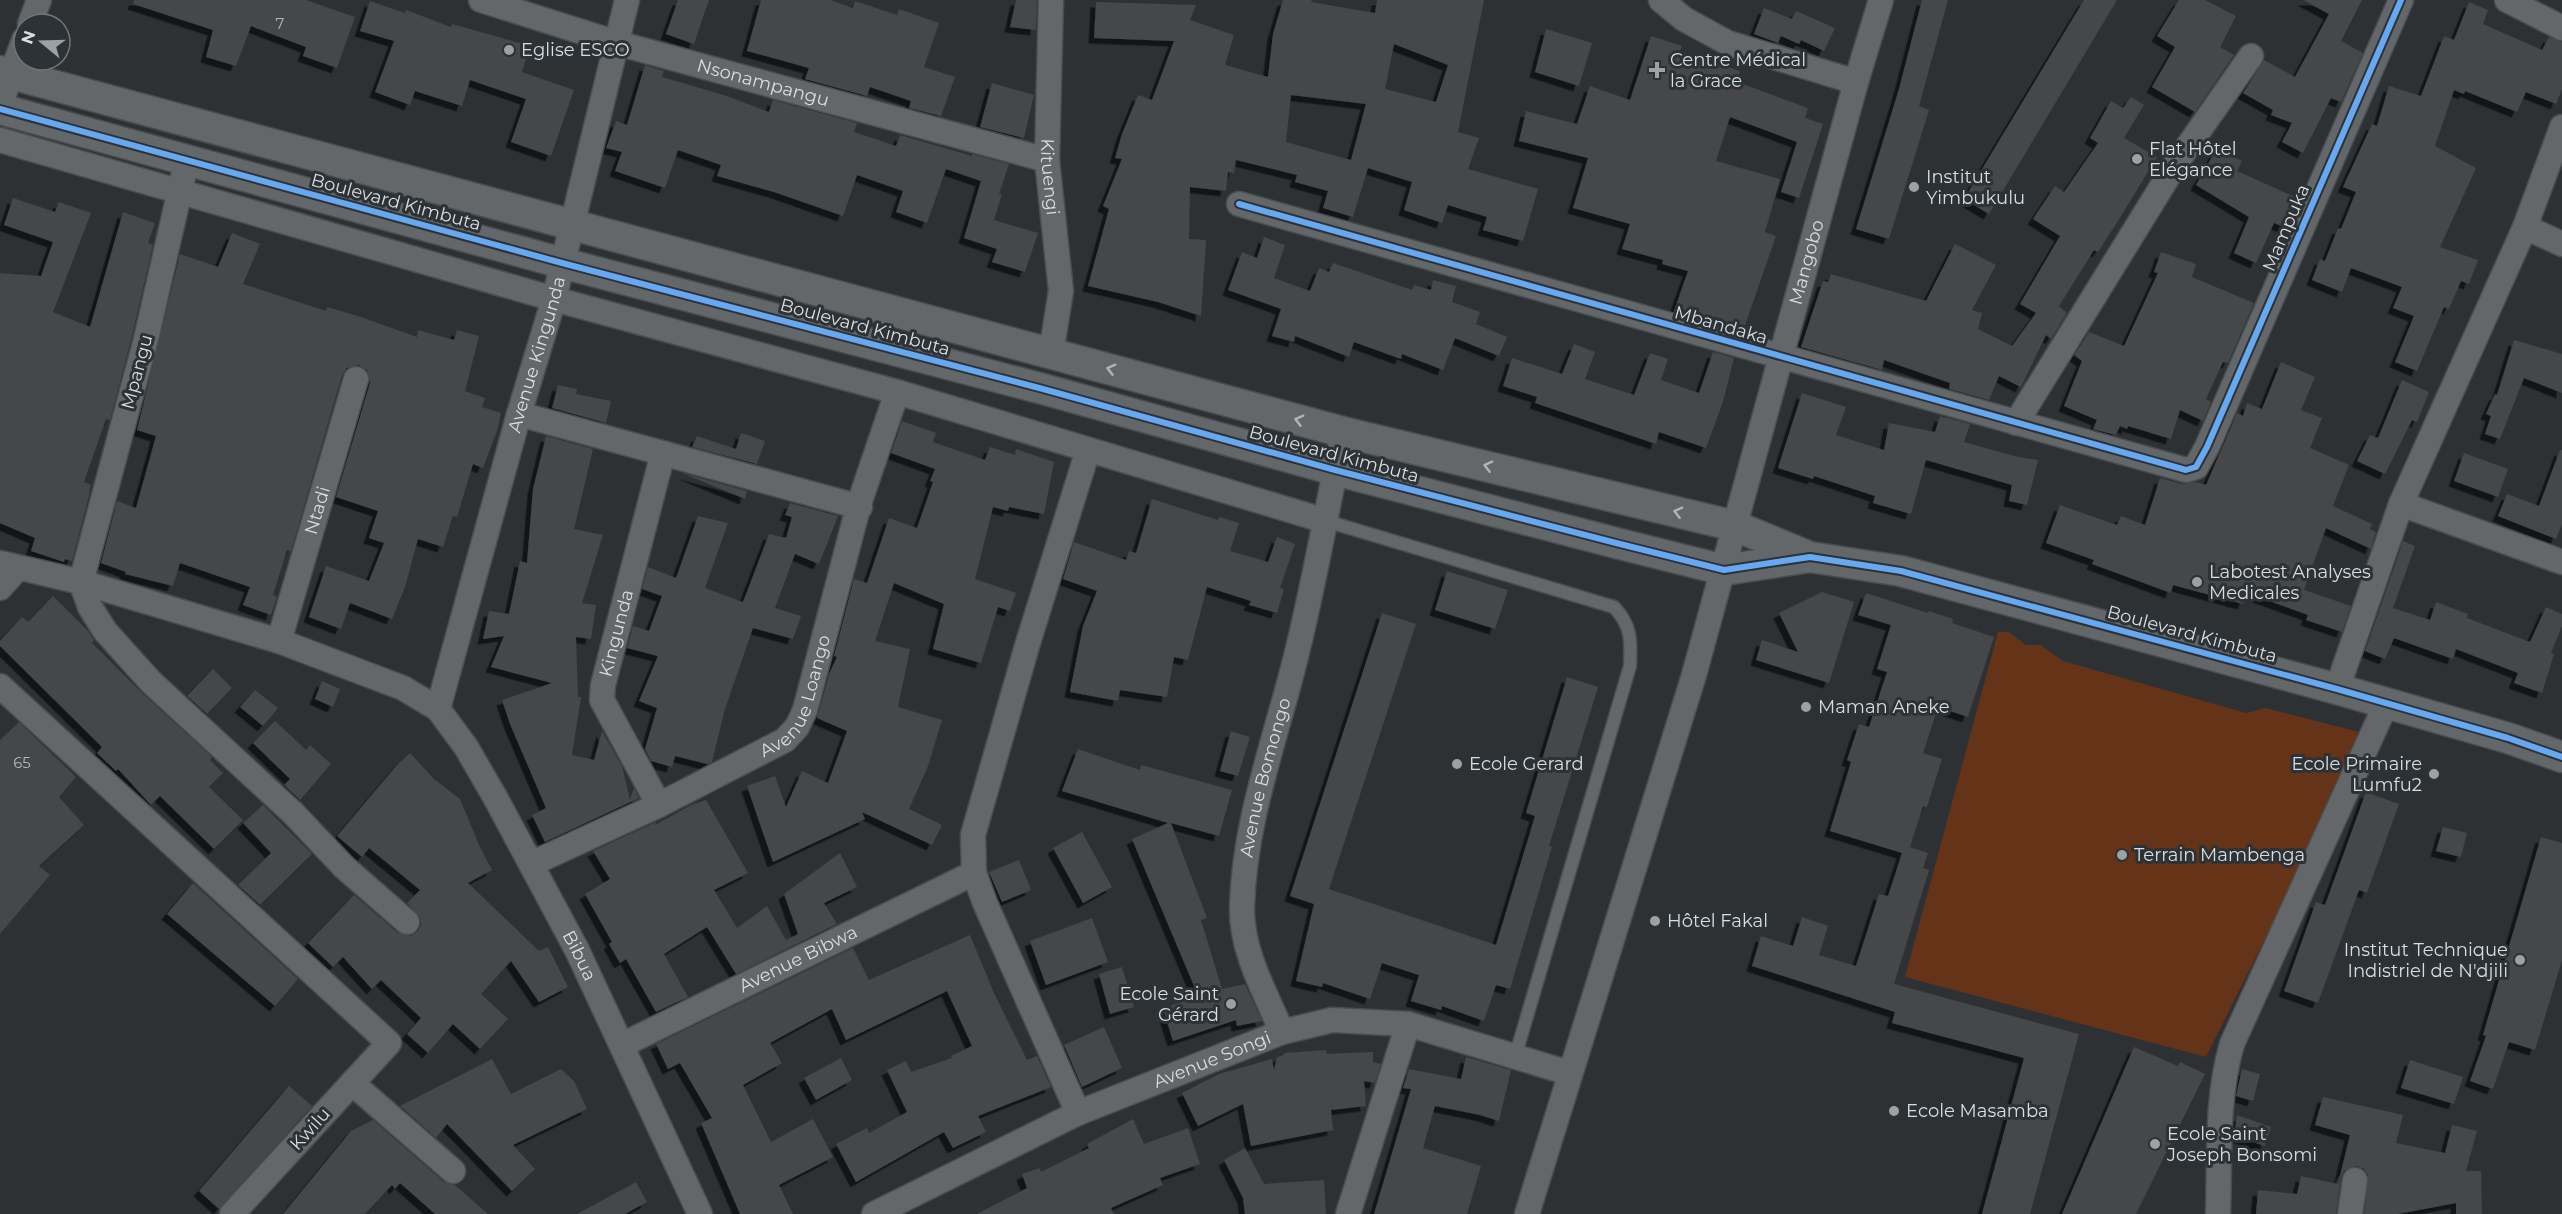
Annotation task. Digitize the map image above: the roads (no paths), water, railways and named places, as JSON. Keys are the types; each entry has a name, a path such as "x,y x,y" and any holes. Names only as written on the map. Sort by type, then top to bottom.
{"street":[{"name":"Nsonampangu","path":"481,0 617,44 1047,160"},
{"name":"Avenue Kingunda","path":"438,709 519,414 554,299 627,0"},
{"name":"Kituengi","path":"1051,0 1047,160 1061,291 1051,353"},
{"path":"1661,0 1684,20 1728,43 1856,82"},
{"name":"Mangobo","path":"1527,1214 1694,675 1856,82 1881,0"},
{"name":"Mampuka","path":"2196,467 2207,447 2401,0"},
{"path":"2506,0 2562,28"},
{"path":"2016,423 2177,162 2251,56"},
{"path":"3,90 12,69"},
{"name":"Boulevard Kimbuta","path":"3,90 187,160 562,263 1043,389 1335,470 1724,570"},
{"name":"Boulevard Kimbuta","path":"3,90 571,223 1343,432 1735,526 1810,557 1901,571 2337,689 2508,738 2562,757"},
{"path":"2337,689 2401,504 2525,227 2562,127"},
{"path":"0,140 554,299 1040,433 1088,450 1326,521"},
{"name":"Mpangu","path":"81,582 146,339 187,160"},
{"name":"Mbandaka","path":"1239,204 2186,470 2196,467"},
{"path":"2525,227 2562,244"},
{"name":"Ntadi","path":"279,641 356,379"},
{"name":"Avenue Loango","path":"531,864 659,805 785,740 797,727 805,710 860,507 897,392"},
{"path":"519,414 860,507"},
{"name":"Avenue Bomongo","path":"1282,1032 1249,953 1242,908 1252,821 1293,670 1343,432"},
{"path":"1078,1113 974,873 973,835 1027,646 1088,450"},
{"name":"Kingunda","path":"659,805 602,700 603,684 663,453"},
{"path":"2401,504 2562,562"},
{"path":"1724,570 1810,557"},
{"path":"0,588 9,565 81,582 279,641 403,688 438,709"},
{"path":"81,582 90,607 105,631 151,682 293,813 344,867 407,922"},
{"name":"Kwilu","path":"0,686 389,1043 232,1214"},
{"path":"2218,1214 2224,1069 2232,1044 2386,704"},
{"name":"Bibua","path":"438,709 466,747 577,950 700,1214"},
{"name":"Avenue Bibwa","path":"622,1045 974,873"},
{"name":"Avenue Songi","path":"874,1214 1078,1113 1282,1032 1332,1020 1408,1024 1569,1073"},
{"path":"1348,1214 1408,1024"},
{"path":"352,1083 453,1171"},
{"path":"2350,1214 2355,1180"}],"lane":[{"path":"1326,521 1614,607 1626,619 1630,640 1630,666 1515,1057"}],"place":[{"name":"Eglise ESCO","path":"509,50"},
{"name":"Centre Médical la Grace","path":"1657,70"},
{"name":"Flat Hôtel Elégance","path":"2137,159"},
{"name":"Institut Yimbukulu","path":"1914,187"},
{"name":"Labotest Analyses Medicales","path":"2197,582"},
{"name":"Maman Aneke","path":"1806,707"},
{"name":"Ecole Gerard","path":"1457,764"},
{"name":"Ecole Primaire Lumfu2","path":"2434,774"},
{"name":"Terrain Mambenga","path":"2122,855"},
{"name":"Hôtel Fakal","path":"1655,921"},
{"name":"Institut Technique Indistriel de N'djili","path":"2520,960"},
{"name":"Ecole Saint Gérard","path":"1231,1004"},
{"name":"Ecole Masamba","path":"1894,1111"},
{"name":"Ecole Saint Joseph Bonsomi","path":"2155,1144"}]}
